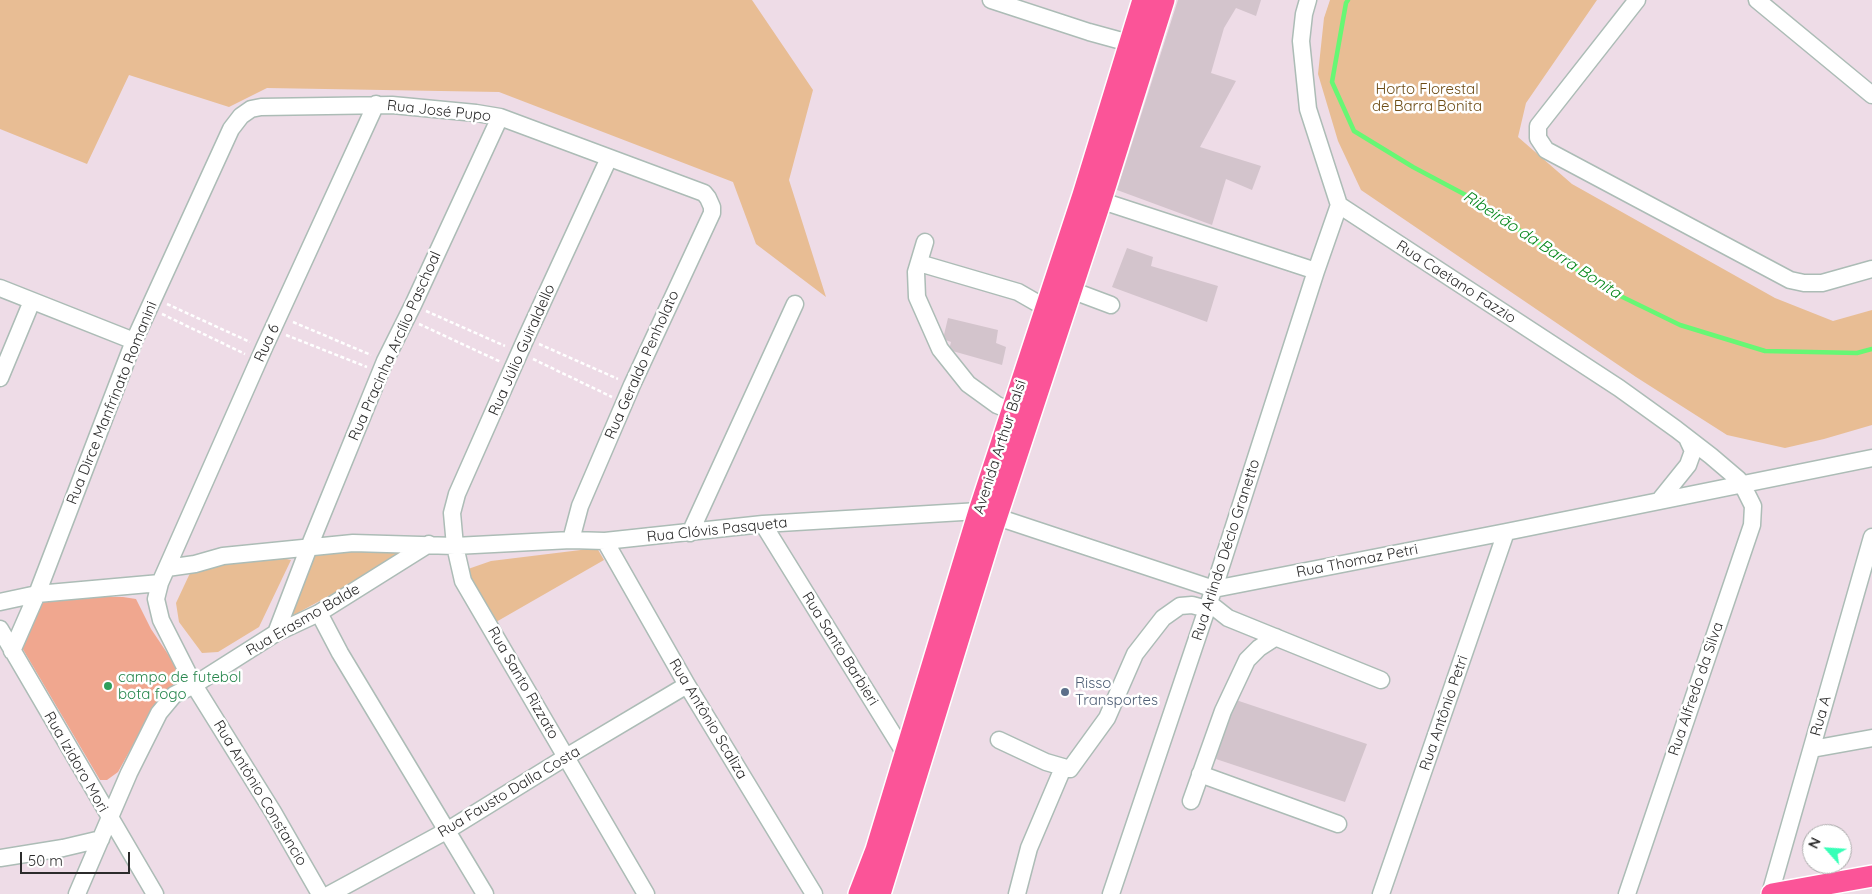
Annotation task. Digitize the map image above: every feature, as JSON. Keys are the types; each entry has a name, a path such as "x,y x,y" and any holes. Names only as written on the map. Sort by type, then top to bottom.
{"main road":[{"name":"Avenida Arthur Balsi","path":"1020,414 1071,290 1092,198 1139,45 1144,0"},
{"name":"Avenida Arthur Balsi","path":"1139,45 1164,0"},
{"name":"Avenida Arthur Balsi","path":"859,894 876,850 905,755 988,514 1020,414 1046,308 1092,198"},
{"name":"Avenida Arthur Balsi","path":"880,894 919,772 988,514"},
{"path":"1771,894 1872,876"}],"street":[{"path":"991,0 1089,32 1139,45"},
{"path":"1308,0 1304,14 1301,41 1308,109 1339,205"},
{"path":"1637,0 1538,126 1538,138 1546,150 1790,280 1804,283 1822,283 1872,269"},
{"path":"1757,0 1872,95"},
{"name":"Rua José Pupo","path":"251,109 261,107 376,104 467,112 500,117 704,194"},
{"name":"Rua 6","path":"164,576 261,354 376,104"},
{"name":"Rua Dirce Manfrinato Romanini","path":"12,651 37,594 134,340 232,129 241,116 251,109"},
{"name":"Rua Pracinha Arcílio Paschoal","path":"276,633 383,367 500,117"},
{"name":"Rua Júlio Guiraldello","path":"455,546 452,513 457,494 519,353 609,158"},
{"name":"Rua Geraldo Penholato","path":"571,540 580,506 624,403 712,212 710,201 704,194"},
{"path":"1092,198 1316,271"},
{"name":"Rua Arlindo Décio Granetto","path":"1111,894 1209,605 1339,205"},
{"name":"Rua Caetano Fazzio","path":"1339,205 1619,388 1688,438 1742,484"},
{"path":"925,242 916,272 917,298 940,349 968,384 997,405 1020,414"},
{"path":"919,263 1018,292 1032,298 1046,308"},
{"path":"0,288 134,340"},
{"path":"1071,290 1111,305"},
{"path":"0,378 32,302"},
{"path":"690,532 795,304"},
{"path":"1660,501 1688,465 1693,451 1688,438"},
{"name":"Rua Thomaz Petri","path":"988,514 1209,605 1506,532 1872,458"},
{"name":"Rua Alfredo da Silva","path":"1627,894 1752,526 1753,506 1742,484"},
{"name":"Rua Clóvis Pasqueta","path":"455,546 571,540 605,541 763,524 988,514"},
{"name":"Rua Santo Barbieri","path":"763,524 905,755 919,772"},
{"name":"Rua Antônio Petri","path":"1381,894 1506,532"},
{"name":"Rua A","path":"1771,894 1872,538"},
{"name":"Rua Antônio Scaliza","path":"605,541 686,685 814,894"},
{"path":"0,602 37,594 164,576 223,556 353,543 455,546"},
{"name":"Rua Erasmo Balde","path":"77,894 129,773 159,713 174,695 194,685 276,633 318,613 429,544"},
{"name":"Rua Santo Rizzato","path":"455,546 462,581 646,894"},
{"name":"Rua Antônio Constancio","path":"164,576 156,599 161,620 194,685 273,812 320,894"},
{"path":"999,740 1063,768 1070,769 1107,718 1135,654 1163,618 1180,606 1209,605 1228,618 1381,680"},
{"path":"318,613 340,653 485,894"},
{"name":"Rua Izidoro Mori","path":"0,629 155,894"},
{"path":"1191,801 1223,711 1247,660 1259,648 1276,637"},
{"name":"Rua Fausto Dalla Costa","path":"330,894 448,830 686,685"},
{"path":"1812,749 1872,738"},
{"path":"1017,894 1029,848 1063,768"},
{"path":"1200,774 1338,824"},
{"path":"0,858 63,848 101,839"}],"path":[{"path":"151,303 261,354"},
{"path":"151,303 261,354"},
{"path":"410,312 519,353 632,386"},
{"path":"410,312 519,353 624,403"},
{"path":"276,323 383,367"},
{"path":"276,323 383,367"}],"green space":[{"path":"0,0 752,0 813,90 789,180 826,297 756,244 733,182 499,92 267,88 229,107 129,75 87,164 0,129"},
{"name":"Horto Florestal de Barra Bonita","path":"1330,0 1597,0 1526,103 1518,137 1572,184 1775,298 1833,321 1872,310 1872,425 1785,448 1727,435 1636,377 1361,190 1338,141 1318,74 1324,18"},
{"path":"417,548 292,616 313,553"},
{"path":"597,548 604,560 496,622 468,575 468,569 491,561"},
{"path":"273,556 291,560 259,627 218,652 202,653 179,622 176,603 191,571 225,562"}],"shaded area":[{"name":"campo de futebol bota fogo","path":"74,597 123,597 136,599 151,629 180,672 176,681 149,716 118,772 107,780 100,780 21,646 23,638 43,602"}],"building":[{"path":"1178,0 1261,0 1256,16 1236,8 1224,28 1211,73 1236,81 1200,147 1261,166 1252,190 1226,179 1212,225 1117,190"},
{"path":"1127,248 1153,257 1151,266 1218,286 1207,322 1112,287"},
{"path":"948,318 998,330 996,343 1006,347 1002,365 949,350 951,342 943,339"},
{"path":"1233,699 1367,744 1345,802 1216,759"}],"waterway":[{"name":"Ribeirão da Barra Bonita","path":"1348,0 1332,82 1354,131 1413,167 1477,201 1602,287 1680,325 1765,351 1857,353 1872,349"}],"place":[{"name":"campo de futebol bota fogo","path":"108,686"},
{"name":"Risso Transportes","path":"1065,692"}]}
